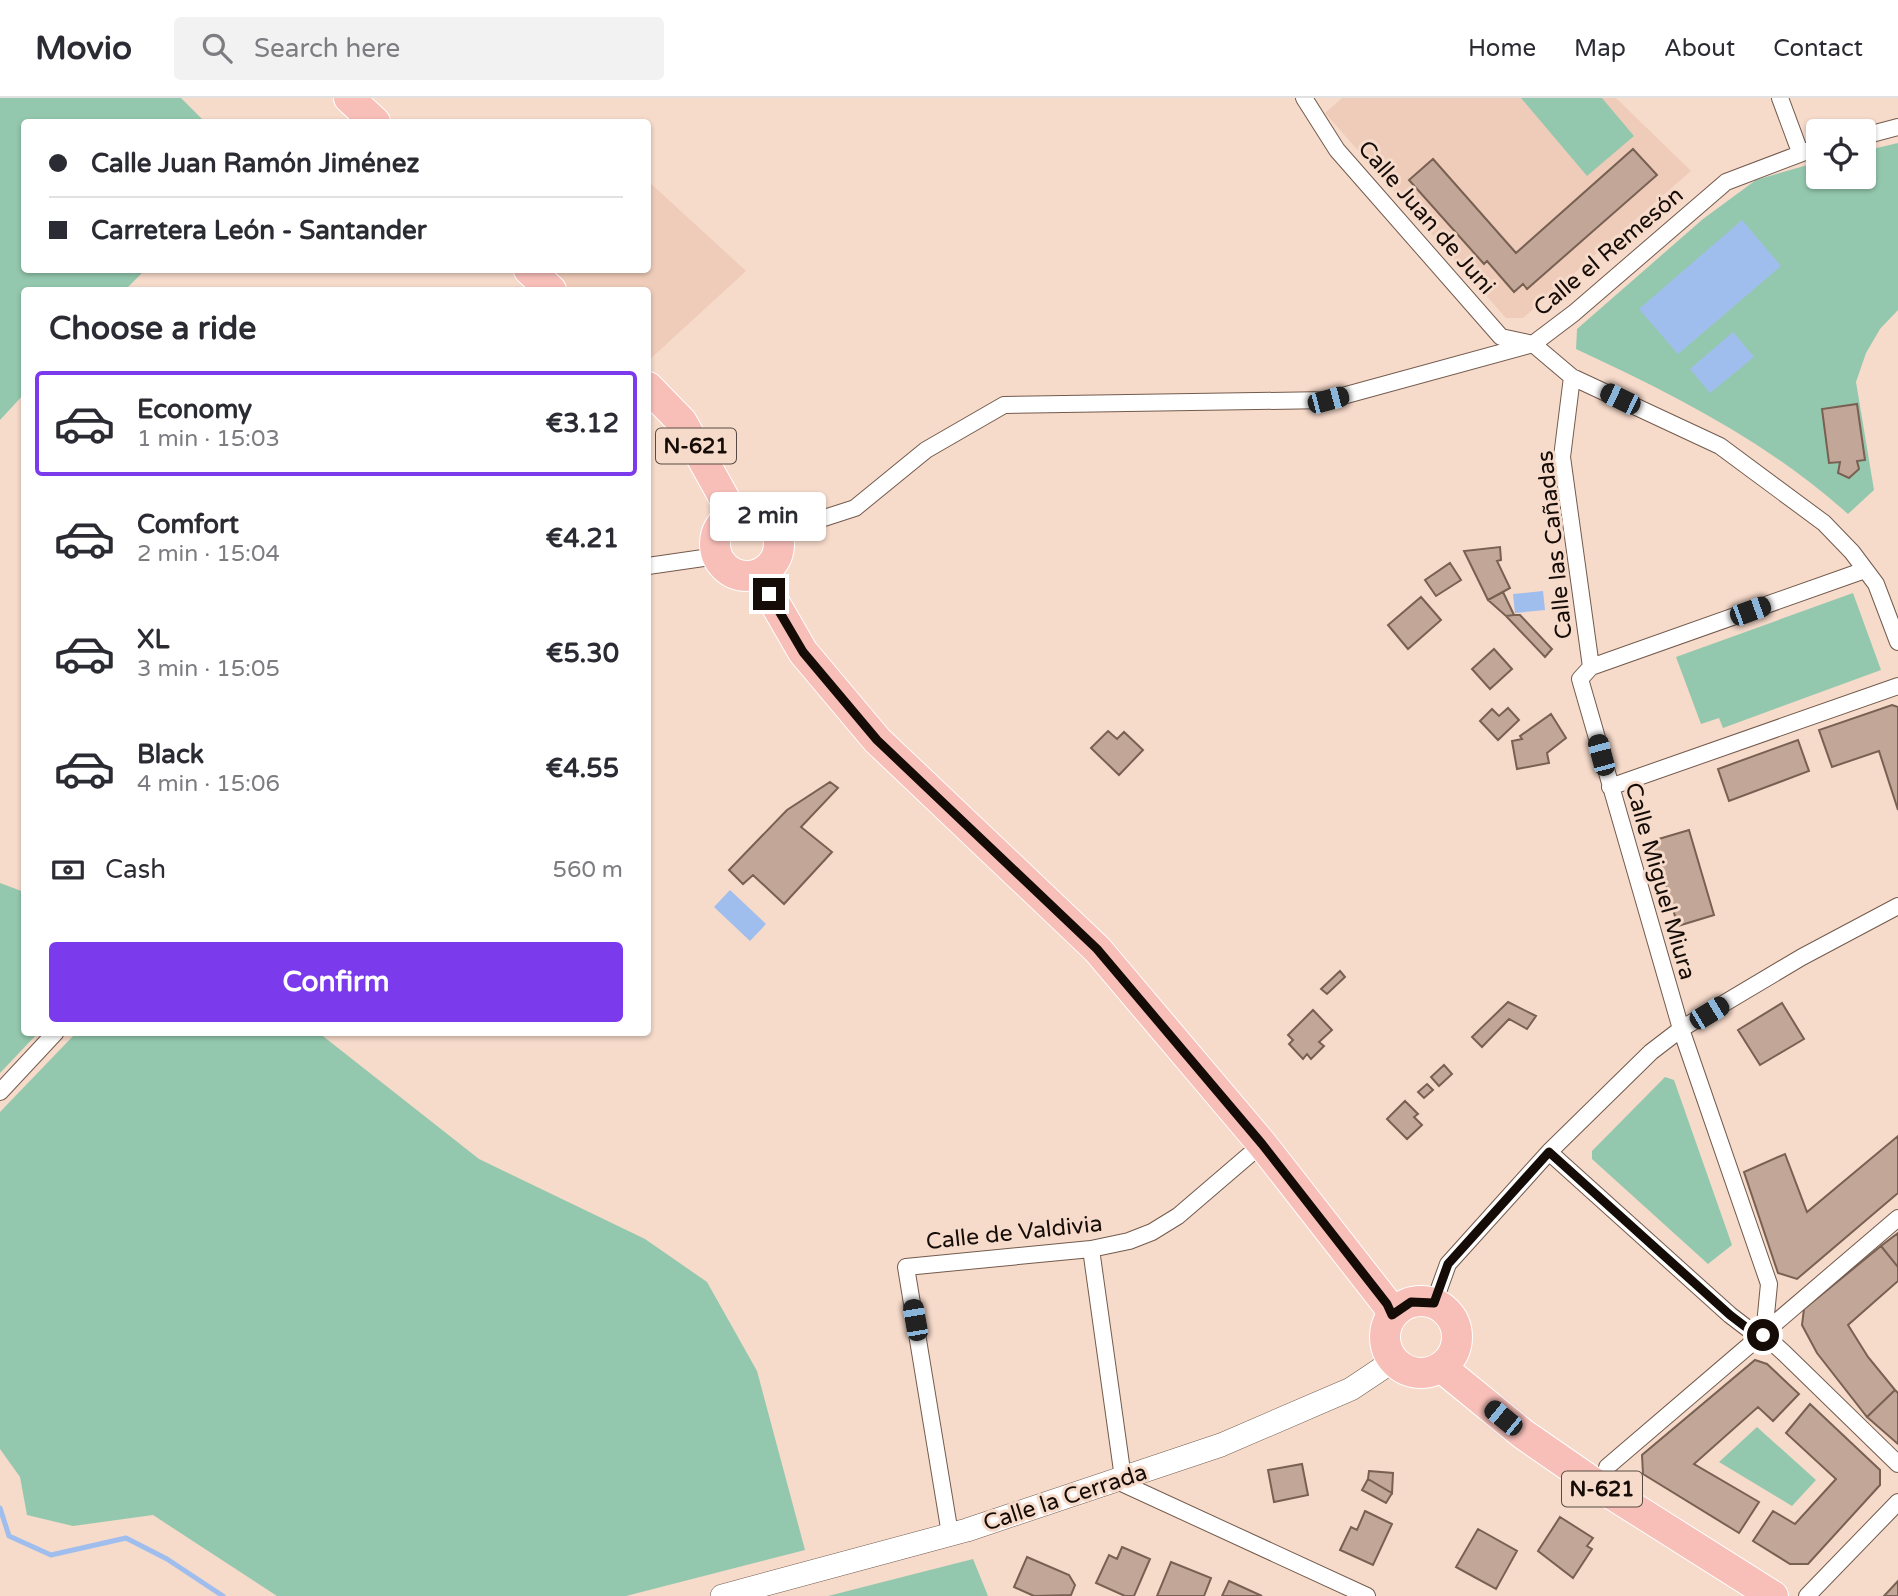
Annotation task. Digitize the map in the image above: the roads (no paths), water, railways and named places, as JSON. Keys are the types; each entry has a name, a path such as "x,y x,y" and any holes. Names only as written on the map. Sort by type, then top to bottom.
{"highway":[{"path":"349,98 372,119"},
{"path":"532,273 548,287"},
{"name":"N-621","path":"651,390 682,422 733,514"},
{"path":"747,511 758,513 774,525 778,533 780,550 775,561 758,574 744,576 733,573 723,566 717,556 716,534 725,520 733,514 747,511"},
{"path":"758,574 803,652 877,740 1097,949 1262,1144 1387,1304 1392,1315"},
{"path":"1411,1302 1434,1303 1444,1309 1456,1329 1456,1347 1441,1367 1419,1373 1407,1370 1393,1361 1385,1346 1385,1335 1392,1315 1411,1302"},
{"name":"N-621","path":"1441,1367 1523,1434 1591,1481 1773,1596"}],"street":[{"name":"Calle Juan de Juni","path":"1304,98 1337,150 1501,337 1533,344"},
{"path":"1780,98 1800,152"},
{"path":"1876,133 1898,127"},
{"name":"Calle el Remesón","path":"778,533 855,508 926,450 1004,405 1328,400 1533,344 1574,313 1726,182 1806,150"},
{"path":"1533,344 1572,377 1720,446 1824,523 1876,584 1898,642"},
{"name":"Calle las Cañadas","path":"1572,377 1562,457 1591,667"},
{"path":"651,566 717,556"},
{"path":"1591,667 1865,570"},
{"name":"Calle Miguel Miura","path":"1591,667 1580,679 1610,787 1681,1029 1769,1284 1763,1335"},
{"path":"1610,787 1898,686"},
{"path":"1434,1303 1448,1264 1549,1152 1651,1052 1681,1029 1802,957 1898,906"},
{"path":"0,1092 52,1036"},
{"name":"Calle de Valdivia","path":"950,1534 906,1266 1091,1249 1129,1241 1178,1216 1262,1144"},
{"path":"1549,1152 1730,1315 1747,1328 1763,1335 1898,1464"},
{"path":"1607,1468 1898,1218"},
{"path":"1091,1249 1119,1479 1367,1596"},
{"name":"Calle la Cerrada","path":"722,1596 950,1534 1221,1446 1351,1389 1393,1361"},
{"path":"1807,1596 1898,1502"}],"water":[{"path":"1742,220 1781,266 1678,354 1639,309"},
{"path":"1733,332 1754,357 1710,393 1690,369"},
{"path":"1543,591 1545,610 1515,613 1513,594"},
{"path":"730,890 766,924 750,941 714,907"}],"waterway":[{"path":"0,1508 9,1536 51,1555 126,1538 167,1559 223,1596"}]}
